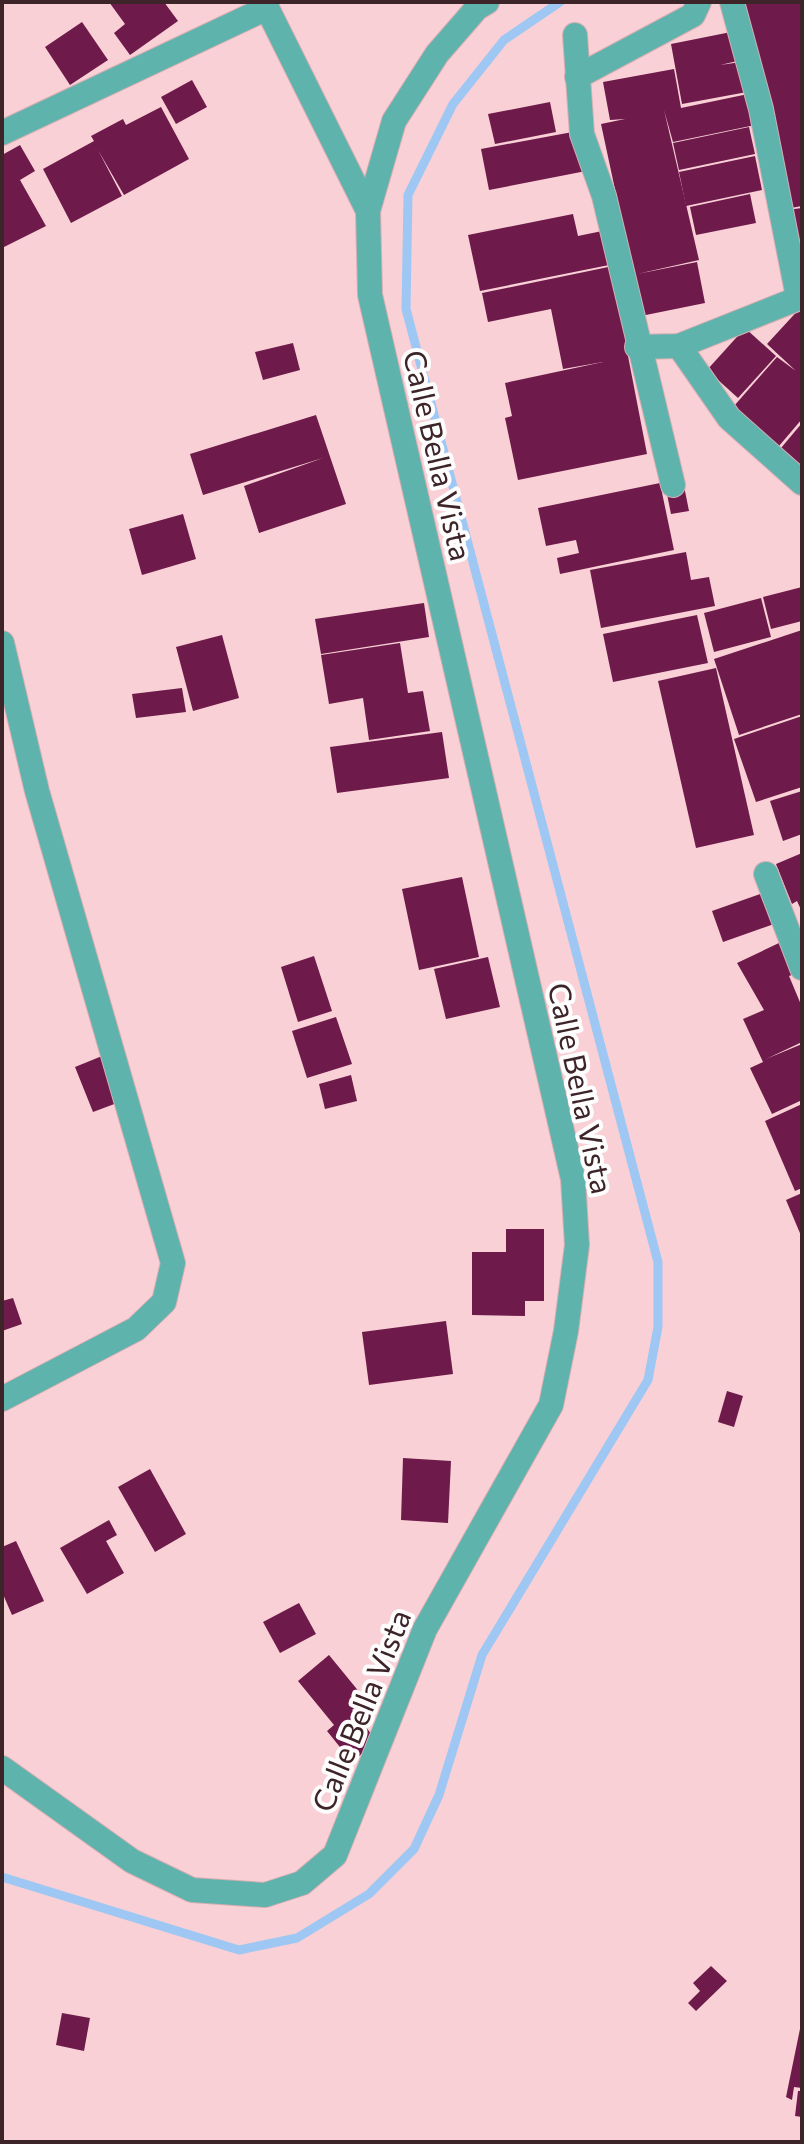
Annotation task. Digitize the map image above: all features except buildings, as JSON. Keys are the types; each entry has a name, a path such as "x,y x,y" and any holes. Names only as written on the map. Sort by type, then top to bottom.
{"street":[{"name":"Calle Bella Vista","path":"2,1768 132,1861 192,1890 265,1895 302,1883 335,1855 425,1629 551,1405 566,1331 577,1245 573,1179 370,295 368,211 394,121 437,54 477,8 487,2"},
{"path":"577,77 693,15 699,2"},
{"path":"637,347 679,346 800,297 761,109 732,2"},
{"path":"2,133 265,5 368,211"},
{"path":"575,35 582,134 604,196 637,347 673,485"},
{"path":"679,346 729,418 802,483"},
{"path":"2,643 37,791 173,1263 164,1302 136,1329 2,1399"},
{"path":"766,874 802,968"}],"waterway":[{"path":"2,1877 239,1950 297,1938 369,1894 414,1849 439,1795 482,1655 648,1380 658,1327 658,1262 406,309 408,195 453,104 504,40 560,2"}]}
